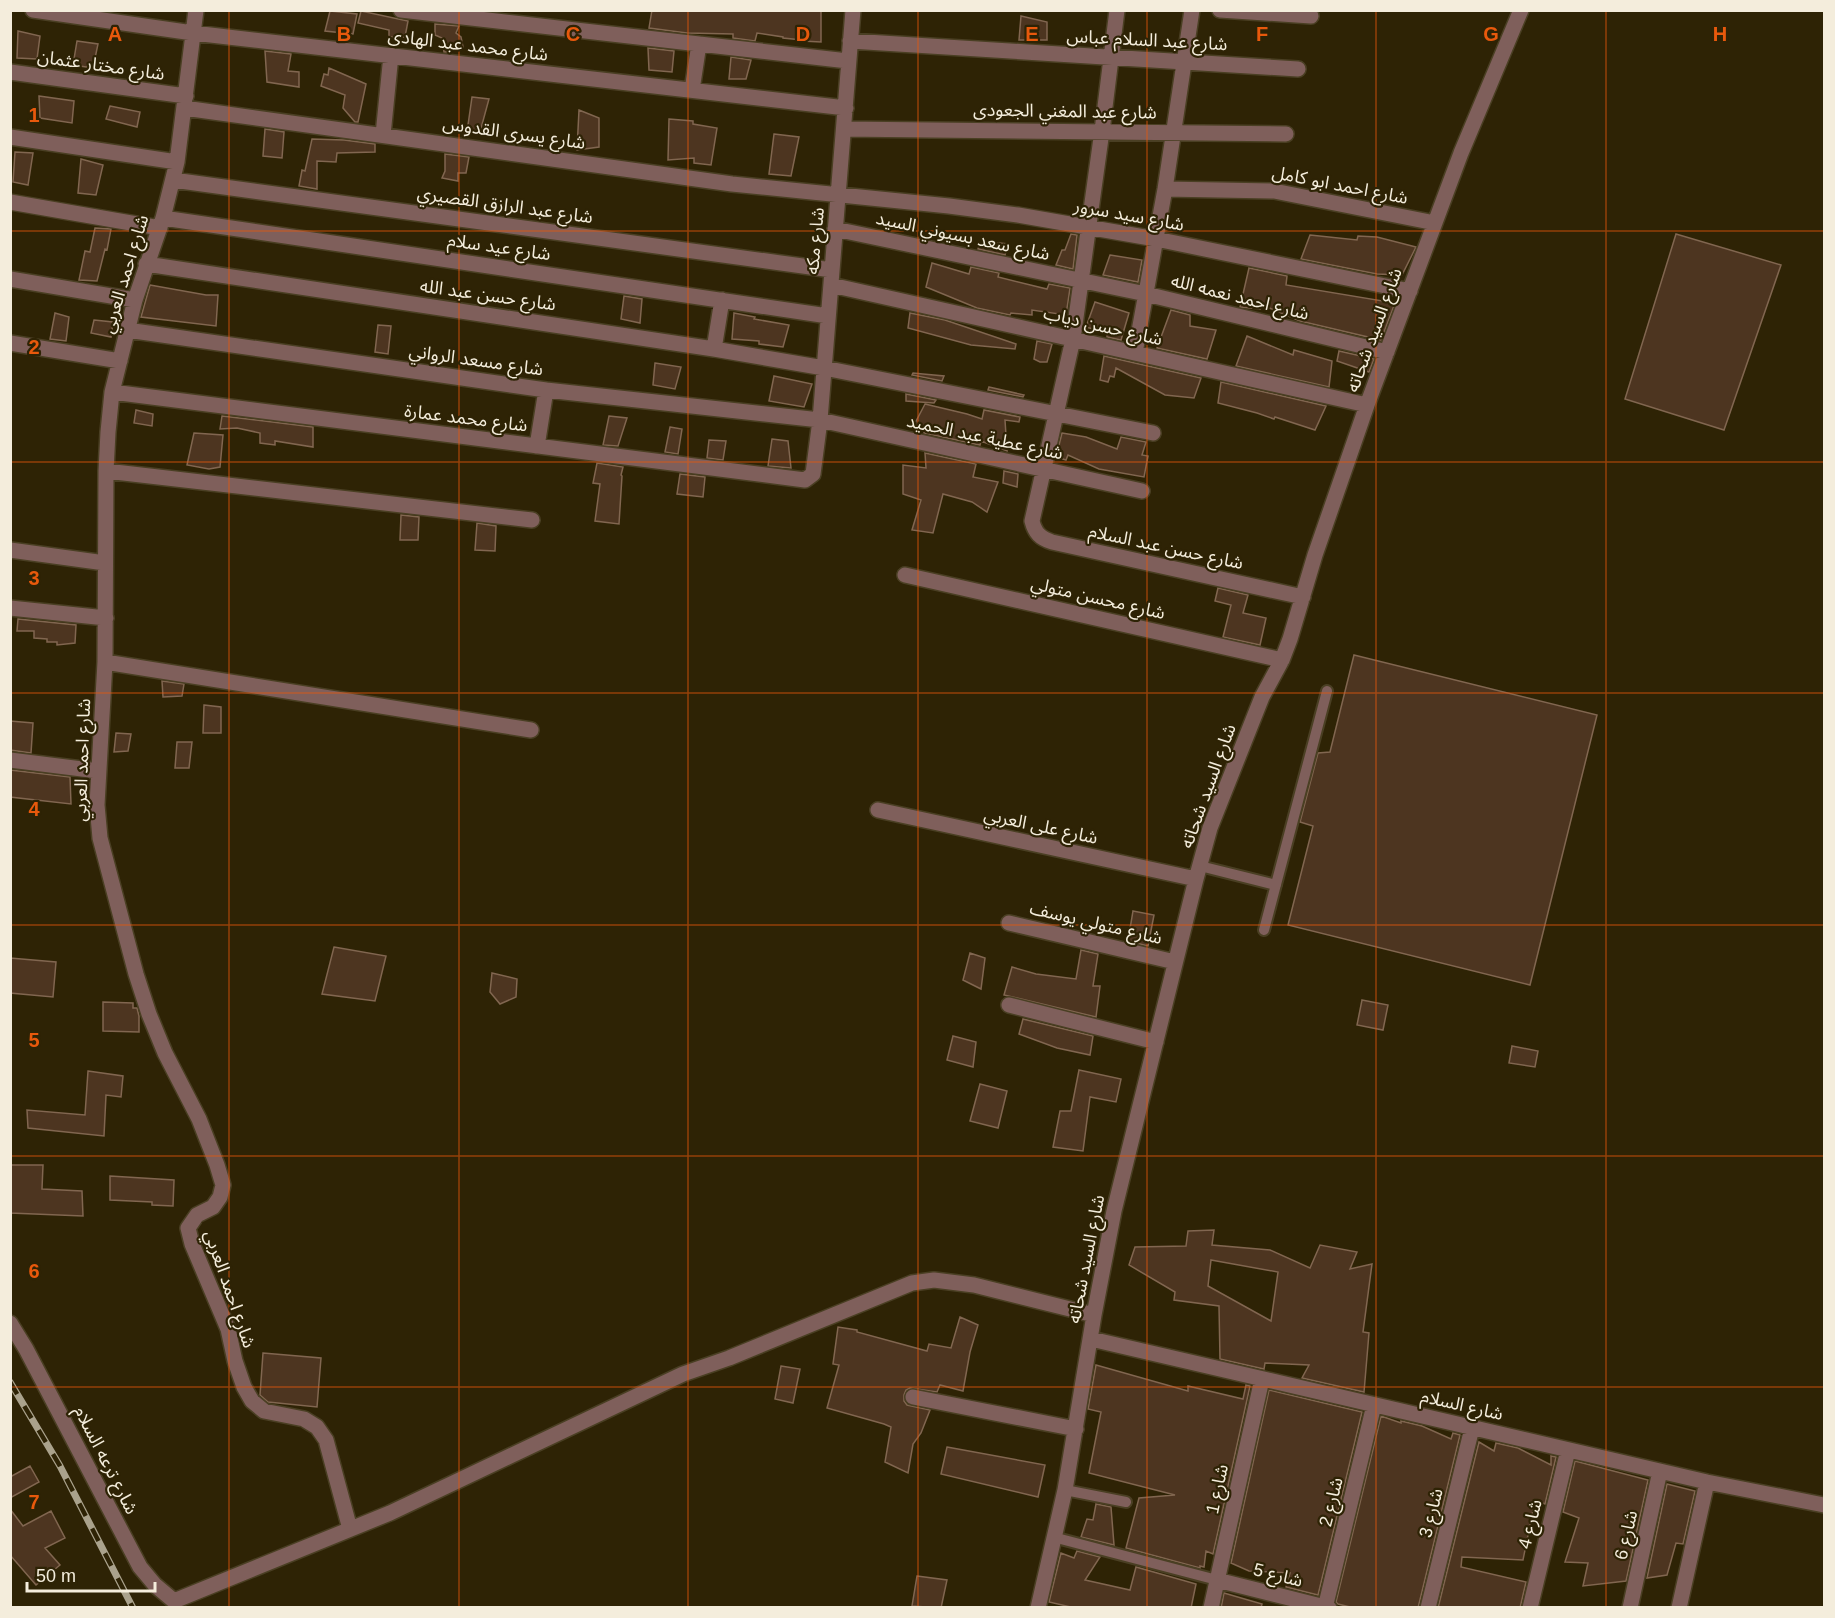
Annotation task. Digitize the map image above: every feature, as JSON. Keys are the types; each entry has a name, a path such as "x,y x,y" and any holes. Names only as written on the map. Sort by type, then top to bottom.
{"street":[{"name":"شارع محمد عبد الهادى","path":"33,10 193,33 846,108"},
{"name":"شارع احمد العربي","path":"196,10 177,162 162,223 135,300 112,393 106,471 105,662 97,805 100,838 136,974 153,1024 165,1053 199,1119 223,1185 217,1202 213,1207 197,1215 189,1228 192,1244 228,1329 235,1361 248,1394 252,1401 264,1411 304,1419 317,1427 326,1440 350,1529"},
{"path":"401,10 849,61"},
{"name":"شارع مكه","path":"813,474 820,420 853,10"},
{"path":"1043,470 1073,339 1083,281 1117,10"},
{"path":"1135,353 1165,189 1192,10"},
{"path":"1221,10 1311,16"},
{"name":"شارع السيد شحاته","path":"1038,1608 1065,1490 1114,1211 1210,828 1262,697 1282,660 1290,639 1315,555 1367,405 1461,153 1521,10"},
{"name":"شارع عبد السلام عباس","path":"850,42 1298,69"},
{"path":"692,90 699,44"},
{"path":"383,135 391,55"},
{"name":"شارع مختار عثمان","path":"10,72 185,102"},
{"name":"شارع يسرى القدوس","path":"185,102 383,135 721,183 838,196"},
{"name":"شارع عبد المغني الجعودى","path":"844,129 1286,134"},
{"path":"10,137 177,162"},
{"name":"شارع عبد الرازق القصيري","path":"173,180 831,277"},
{"name":"شارع احمد ابو كامل","path":"1165,189 1274,191 1435,223"},
{"name":"شارع سيد سرور","path":"838,196 949,206 1156,238 1410,291"},
{"name":"شارع عيد سلام","path":"10,202 828,316"},
{"name":"شارع سعد بسيوني السيد","path":"835,229 1083,281"},
{"name":"شارع حسن عبد الله","path":"146,264 714,348 1153,433"},
{"name":"شارع حسن دياب","path":"831,277 1073,339 1367,405"},
{"path":"10,279 135,300"},
{"name":"شارع احمد نعمه الله","path":"1083,281 1387,352"},
{"path":"714,348 722,300"},
{"name":"شارع مسعد الرواني","path":"127,330 546,390 820,420"},
{"path":"10,343 120,361"},
{"path":"537,446 546,390"},
{"name":"شارع محمد عمارة","path":"112,393 805,480 813,474"},
{"name":"شارع عطية عبد الحميد","path":"820,420 1142,491"},
{"name":"شارع حسن عبد السلام","path":"1043,470 1032,521 1035,531 1042,539 1303,597"},
{"path":"106,471 532,519"},
{"path":"10,550 105,563"},
{"name":"شارع محسن متولي","path":"905,575 1282,660"},
{"path":"10,608 106,618"},
{"path":"105,662 531,729"},
{"path":"10,760 98,771"},
{"name":"شارع على العربي","path":"878,810 1198,873"},
{"name":"شارع متولي يوسف","path":"1009,923 1175,962"},
{"path":"1009,1005 1156,1042"},
{"path":"175,1604 401,1508 683,1374 729,1358 912,1283 934,1280 974,1285 1095,1315"},
{"name":"شارع ترعه السلام","path":"10,1323 26,1348 140,1567 175,1604"},
{"name":"شارع السلام","path":"1091,1339 1707,1482 1824,1505"},
{"name":"شارع 1","path":"1211,1608 1262,1379"},
{"path":"913,1397 1076,1429"},
{"name":"شارع 2","path":"1326,1607 1374,1405"},
{"name":"شارع 3","path":"1428,1608 1472,1428"},
{"name":"شارع 4","path":"1530,1608 1568,1450"},
{"name":"شارع 6","path":"1630,1608 1660,1471"},
{"path":"1679,1608 1707,1482"},
{"name":"شارع 5","path":"1217,1580 1326,1607"}],"lane":[{"path":"1264,930 1327,692"},
{"path":"1198,873 1276,885"},
{"path":"1065,1490 1126,1502"},
{"path":"1053,1537 1217,1580"}],"building":[{"path":"652,10 821,10 821,42 757,33 755,41 733,38 733,34 687,33 649,28"},
{"path":"330,11 357,14 353,34 325,31"},
{"path":"361,11 408,21 405,37 389,37 389,30 358,23"},
{"path":"1021,16 1047,22 1047,40 1019,40"},
{"path":"435,24 459,26 456,33 461,37 463,47 450,47 447,52 444,52 442,38 435,35"},
{"path":"18,31 40,36 37,59 17,58"},
{"path":"77,41 98,44 93,68 73,65"},
{"path":"648,48 674,51 672,72 649,70"},
{"path":"265,51 291,54 288,71 299,72 299,87 267,82"},
{"path":"731,57 751,60 746,79 729,79"},
{"path":"329,68 366,84 358,122 355,122 343,108 345,95 321,86 324,74 328,75"},
{"path":"39,96 74,101 72,123 40,118"},
{"path":"472,97 489,99 480,132 467,132"},
{"path":"110,106 140,112 137,127 106,119"},
{"path":"579,110 599,118 599,147 577,150"},
{"path":"669,119 693,121 693,124 717,128 711,165 694,163 694,158 668,160"},
{"path":"265,129 284,132 282,158 263,156"},
{"path":"774,134 799,137 791,176 769,174"},
{"path":"312,139 375,144 375,152 337,153 336,162 317,161 317,189 299,186"},
{"path":"15,152 33,153 28,185 13,182"},
{"path":"445,154 469,157 466,173 458,173 458,181 442,178 445,171"},
{"path":"81,159 103,165 96,195 78,193"},
{"path":"95,228 111,229 107,250 105,249 97,281 79,280 85,251 90,252"},
{"path":"1071,234 1077,235 1073,269 1056,265"},
{"path":"1676,234 1781,265 1724,430 1625,399"},
{"path":"1310,235 1357,240 1358,236 1377,237 1416,247 1402,275 1377,274 1301,259"},
{"path":"980,244 1008,244 1005,255 978,249"},
{"path":"1110,255 1142,260 1138,282 1103,275"},
{"path":"932,263 969,274 971,267 999,273 998,277 1047,289 1049,284 1070,288 1066,315 1032,310 1032,315 1011,313 1010,315 977,308 926,287"},
{"path":"1249,268 1287,276 1286,285 1395,303 1381,340 1300,321 1260,304 1260,309 1240,307"},
{"path":"150,285 218,295 216,326 141,317"},
{"path":"624,296 642,299 640,323 621,319"},
{"path":"1095,302 1129,313 1121,340 1107,337 1107,333 1086,327"},
{"path":"1171,310 1190,315 1190,326 1216,330 1207,359 1157,348"},
{"path":"55,313 69,317 66,341 50,339"},
{"path":"734,313 789,325 783,347 759,344 759,341 732,339"},
{"path":"910,313 945,320 1016,344 1015,349 971,345 908,328"},
{"path":"94,320 113,322 111,337 91,333"},
{"path":"378,325 391,326 388,354 375,352"},
{"path":"1247,336 1293,355 1294,350 1332,361 1329,387 1236,366"},
{"path":"1037,341 1052,344 1047,362 1034,359"},
{"path":"1339,351 1374,359 1369,372 1337,361"},
{"path":"1104,356 1201,378 1194,398 1165,395 1116,368 1114,377 1110,376 1108,382 1100,380"},
{"path":"655,363 681,367 675,389 653,385"},
{"path":"913,373 944,376 942,381 912,375"},
{"path":"774,376 812,384 804,407 769,401"},
{"path":"1221,382 1326,406 1315,430 1218,403"},
{"path":"989,387 1024,395 1023,397 988,390"},
{"path":"906,394 936,400 934,403 906,401"},
{"path":"925,404 982,419 984,410 1020,417 1019,422 1005,420 1007,451 981,441 980,445 924,433 924,429 913,427"},
{"path":"136,410 153,414 152,426 134,423"},
{"path":"222,416 313,427 313,447 275,441 275,445 260,443 260,433 237,428 220,429"},
{"path":"609,416 627,418 618,446 603,445"},
{"path":"670,427 682,429 678,454 665,452"},
{"path":"194,433 223,435 220,467 209,469 187,465"},
{"path":"1062,433 1086,437 1117,449 1121,437 1146,442 1142,455 1148,456 1144,477 1099,469 1068,455 1066,460 1056,457"},
{"path":"772,439 788,441 791,468 768,466"},
{"path":"709,440 726,441 723,460 707,458"},
{"path":"925,453 976,464 973,477 998,482 987,512 972,502 943,494 933,533 912,530 921,500 903,494 903,465 926,468"},
{"path":"597,463 623,467 619,524 595,521 600,484 593,483"},
{"path":"1004,471 1018,474 1017,487 1003,483"},
{"path":"680,474 705,477 703,497 677,494"},
{"path":"401,515 419,517 418,540 400,540"},
{"path":"477,523 496,526 495,551 475,550"},
{"path":"1218,588 1248,595 1243,613 1266,618 1260,645 1223,637 1231,605 1215,601"},
{"path":"18,619 76,625 75,643 57,645 57,642 34,638 34,631 17,631"},
{"path":"1354,655 1597,715 1530,985 1288,925 1313,826 1300,822 1318,753 1330,752"},
{"path":"162,681 184,684 182,696 163,697"},
{"path":"204,705 221,707 221,733 203,733"},
{"path":"10,721 33,723 31,753 10,750"},
{"path":"116,733 131,734 128,751 114,752"},
{"path":"177,742 192,742 189,768 175,768"},
{"path":"10,770 70,777 71,804 10,797"},
{"path":"1133,911 1154,915 1148,946 1128,941"},
{"path":"334,947 386,956 375,1001 322,994"},
{"path":"1081,950 1098,954 1093,986 1100,986 1096,1017 1004,995 1012,967 1036,974 1076,979"},
{"path":"970,953 985,958 981,989 963,980"},
{"path":"10,958 56,962 53,997 10,993"},
{"path":"492,973 517,979 516,997 500,1004 490,992"},
{"path":"1362,1000 1388,1005 1383,1030 1357,1025"},
{"path":"103,1002 133,1003 133,1008 137,1008 139,1016 139,1032 103,1031"},
{"path":"1023,1019 1093,1036 1090,1055 1057,1048 1019,1034"},
{"path":"953,1036 976,1042 973,1067 947,1060"},
{"path":"1512,1046 1538,1051 1535,1067 1509,1063"},
{"path":"1079,1070 1121,1079 1116,1102 1090,1097 1083,1151 1053,1147 1060,1111 1071,1111"},
{"path":"88,1071 123,1076 121,1097 106,1095 104,1136 28,1128 27,1110 85,1115"},
{"path":"980,1084 1007,1091 998,1128 970,1121"},
{"path":"10,1165 43,1165 42,1189 82,1191 83,1216 10,1213"},
{"path":"110,1176 174,1180 173,1206 152,1205 152,1202 110,1200"},
{"path":"1214,1230 1212,1245 1270,1250 1310,1268 1320,1245 1357,1252 1350,1269 1372,1264 1363,1332 1369,1333 1364,1392 1302,1378 1309,1365 1265,1363 1264,1369 1220,1359 1219,1306 1174,1300 1175,1292 1129,1265 1135,1247 1186,1246 1188,1231","holes":["1211,1260 1278,1272 1271,1321 1208,1286"]},
{"path":"960,1317 978,1325 970,1352 963,1391 940,1385 937,1392 910,1388 904,1395 907,1405 930,1410 921,1433 913,1444 908,1473 885,1462 891,1427 827,1408 839,1365 833,1364 838,1327 857,1330 857,1332 927,1351 929,1344 951,1348"},
{"path":"263,1353 321,1358 317,1407 268,1402 260,1395"},
{"path":"1096,1365 1188,1391 1188,1386 1243,1399 1246,1385 1250,1386 1213,1554 1206,1551 1204,1567 1200,1566 1200,1568 1126,1548 1139,1498 1175,1495 1089,1473 1101,1412 1088,1409"},
{"path":"781,1366 800,1369 793,1403 775,1399"},
{"path":"1269,1390 1362,1412 1318,1595 1286,1587 1290,1573 1249,1571 1231,1563"},
{"path":"1381,1416 1401,1423 1401,1421 1422,1426 1451,1439 1453,1433 1460,1435 1418,1608 1354,1608 1336,1602"},
{"path":"1479,1442 1494,1451 1496,1443 1518,1448 1551,1465 1551,1456 1556,1457 1545,1504 1535,1500 1523,1560 1462,1557 1461,1567 1526,1582 1520,1608 1438,1608"},
{"path":"947,1447 1045,1465 1038,1497 941,1474"},
{"path":"1575,1461 1648,1480 1626,1581 1583,1586 1588,1563 1565,1562 1579,1518 1563,1512"},
{"path":"30,1466 39,1482 10,1498 10,1477"},
{"path":"1667,1484 1695,1491 1683,1544 1676,1543 1667,1575 1647,1578"},
{"path":"1096,1504 1111,1507 1114,1545 1081,1537 1087,1519 1093,1520"},
{"path":"10,1509 23,1526 51,1511 65,1538 45,1548 60,1565 36,1585 10,1555"},
{"path":"1077,1551 1100,1557 1085,1580 1130,1590 1136,1567 1196,1584 1191,1608 1075,1608 1049,1602 1061,1553 1074,1558"},
{"path":"917,1576 947,1580 941,1608 912,1606"},
{"path":"1224,1593 1262,1604 1261,1608 1221,1608"}],"railway":[{"path":"10,1382 60,1466 133,1608"}]}
